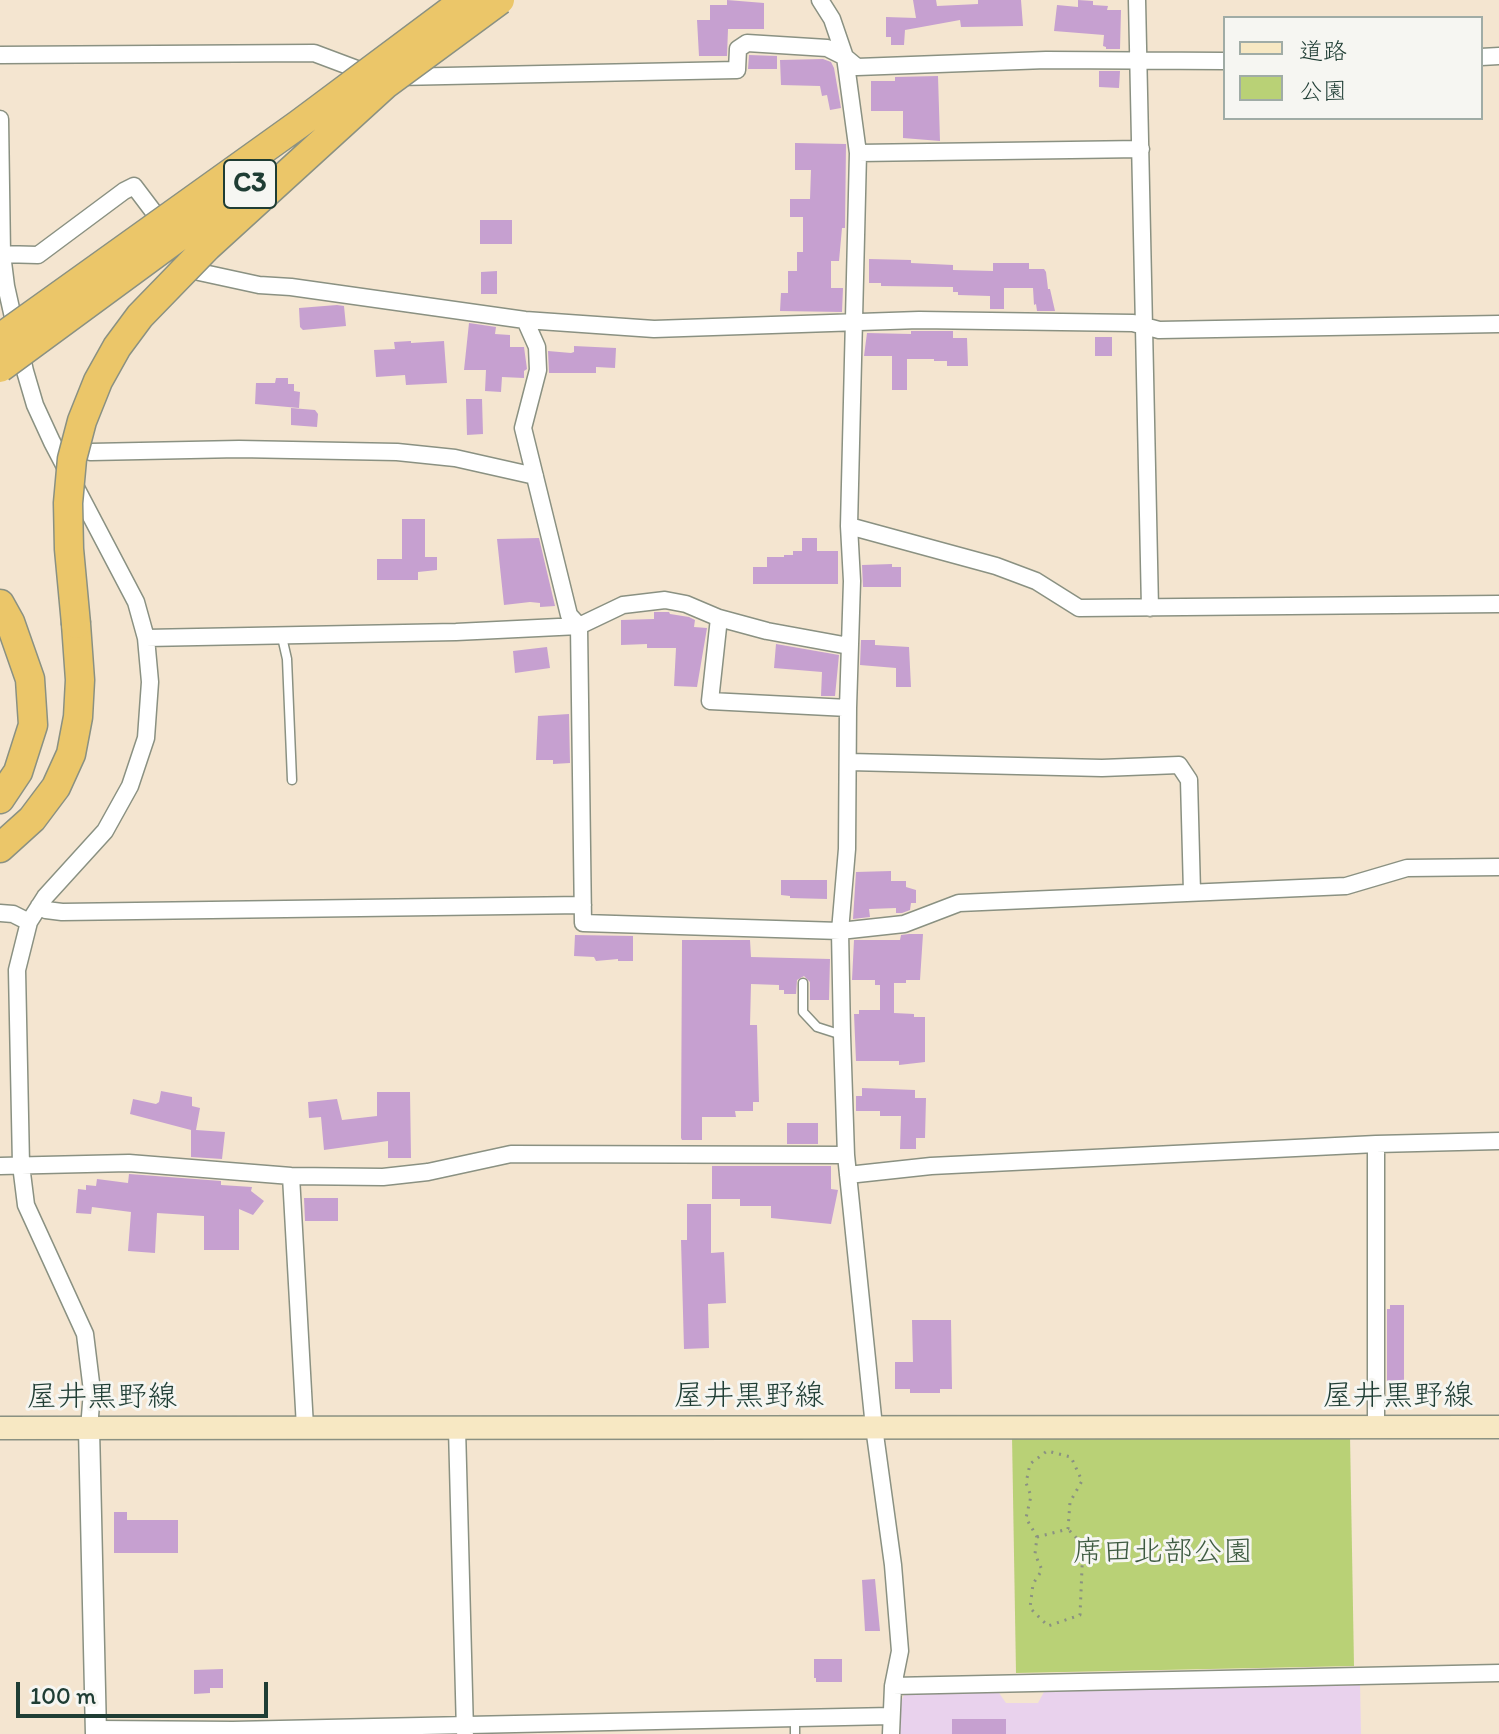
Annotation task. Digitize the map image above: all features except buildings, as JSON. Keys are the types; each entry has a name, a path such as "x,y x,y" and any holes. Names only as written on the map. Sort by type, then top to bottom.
{"highway":[{"name":"C3","path":"0,338 299,124 465,0"},
{"name":"C3","path":"0,368 500,0"},
{"path":"0,848 32,819 56,787 71,754 78,717 80,680 68,503 72,459 82,421 98,381 117,347 140,316 207,247 388,82"},
{"path":"0,324 147,231"},
{"path":"0,604 10,622 30,679 33,725 18,772 0,799"},
{"path":"0,637 14,687 13,730 0,774"}],"main road":[{"name":"屋井黒野線","path":"0,1428 1499,1427"}],"street":[{"path":"820,0 832,19 845,57 858,153 849,526 852,581 847,849 840,931 842,1035 846,1155 900,1651 893,1686 891,1734"},
{"path":"1137,0 1150,608"},
{"path":"0,55 314,53 363,72 387,77 737,70 738,49 747,43 827,48 857,67 1046,60 1223,61"},
{"path":"0,119 1,254 25,371 35,405 52,442 136,602 146,638 150,682 146,738 130,786 105,831 39,906 29,922 17,970 21,1165 26,1205 85,1334 92,1391 89,1429 96,1731 795,1726 891,1716"},
{"path":"858,153 1141,149"},
{"path":"1,254 38,255 134,186 199,272 259,285 525,320 654,329 919,320 1133,323 1159,330 1499,324"},
{"path":"525,320 537,347 538,370 523,428 569,615 579,626 583,923 840,931 904,924 959,903 1346,886 1407,868 1499,867"},
{"path":"52,442 91,452 239,449 397,452 455,458 535,476"},
{"path":"849,526 996,566 1036,581 1079,608 1499,604"},
{"path":"146,638 282,637 579,626 623,605 665,600 686,604 719,618 849,646"},
{"path":"719,618 710,701 848,708"},
{"path":"849,762 1102,768 1179,765 1189,780 1192,892"},
{"path":"39,906 62,912 583,905"},
{"path":"0,913 13,914 29,922"},
{"path":"848,1175 931,1166 1376,1144 1499,1141"},
{"path":"1376,1144 1376,1427"},
{"path":"0,1166 129,1163 291,1176 383,1177 428,1172 511,1154 846,1155"},
{"path":"291,1176 305,1427"},
{"path":"457,1428 465,1729"},
{"path":"893,1686 1499,1673"}],"lane":[{"path":"282,637 287,659 292,780"},
{"path":"803,983 803,1012 817,1027 842,1035"}],"path":[{"path":"1047,1451 1071,1457 1082,1481 1070,1502 1068,1529 1083,1545 1080,1615 1048,1626 1030,1608 1033,1584 1042,1570 1035,1554 1037,1537 1026,1518 1031,1496 1026,1483 1030,1464 1047,1451"},
{"path":"1037,1537 1068,1529"}],"shaded area":[{"path":"1360,1682 1361,1734 898,1734 898,1708 905,1693 997,1690 1006,1703 1038,1703 1045,1690"}],"green space":[{"name":"席田北部公園","path":"1350,1435 1354,1666 1016,1673 1012,1436"}]}
